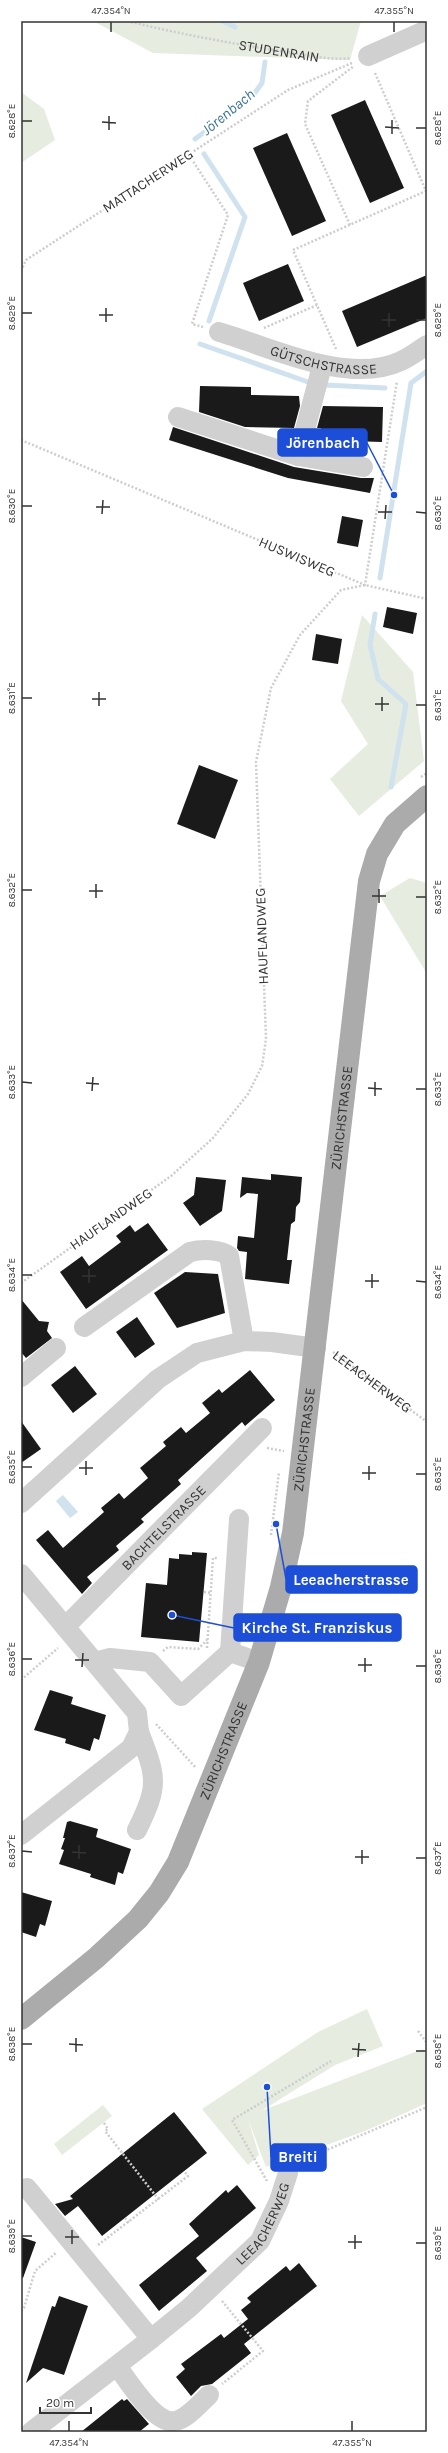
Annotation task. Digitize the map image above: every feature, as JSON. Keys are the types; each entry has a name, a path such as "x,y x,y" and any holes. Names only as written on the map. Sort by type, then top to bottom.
{"main road":[{"name":"ZÜRICHSTRASSE","path":"21,2019 96,1958 138,1919 159,1893 178,1862 212,1784 259,1662 282,1587 294,1533 369,881 377,854 395,824 422,789"}],"street":[{"path":"368,56 427,30"},
{"name":"GÜTSCHSTRASSE","path":"219,332 260,344 322,366 346,369 381,366 400,361 427,345"},
{"path":"298,456 322,366"},
{"path":"178,417 298,456 363,467"},
{"path":"84,1327 190,1252 224,1252 229,1256 244,1341"},
{"path":"21,1503 158,1379 197,1353 244,1341 272,1342 316,1348"},
{"path":"21,1377 56,1348"},
{"name":"BACHTELSTRASSE","path":"69,1631 262,1428"},
{"path":"95,1662 110,1658 150,1662 180,1696 206,1676 230,1652 239,1518"},
{"path":"21,1574 137,1713 139,1732 154,1769 152,1800 137,1830"},
{"path":"230,1652 259,1662"},
{"path":"21,1835 131,1748 139,1732"},
{"name":"LEEACHERWEG","path":"43,2428 212,2288 260,2241 288,2173"},
{"path":"27,2188 48,2216 151,2339"},
{"path":"117,2366 156,2416 165,2421 176,2421 185,2416 209,2395"}],"path":[{"name":"STUDENRAIN","path":"127,21 179,34 336,60 368,56"},
{"name":"MATTACHERWEG","path":"21,271 26,260 288,90 368,56"},
{"path":"346,369 293,250 350,225 427,191 368,56 308,101 305,124 350,225"},
{"path":"189,155 228,215 192,324 219,332"},
{"path":"260,344 265,327 317,305"},
{"path":"365,585 400,361"},
{"name":"HUSWISWEG","path":"21,440 365,585"},
{"name":"HAUFLANDWEG","path":"21,1283 171,1176 214,1138 250,1089 262,1066 266,1038 256,762 271,688 300,635 341,590 365,585 427,599"},
{"path":"422,789 427,773"},
{"name":"LEEACHERWEG","path":"316,1348 336,1353 427,1422"},
{"path":"284,1457 287,1445"},
{"path":"271,1538 280,1470"},
{"path":"206,1676 213,1558 236,1559"},
{"path":"21,1680 69,1631"},
{"path":"150,1662 168,1647 198,1649 208,1640"},
{"path":"137,1713 158,1725 198,1771 201,1764"},
{"path":"418,2031 427,2043"},
{"path":"281,2192 267,2180 232,2120 331,2061"},
{"name":"LEEACHERWEG","path":"288,2173 322,2152 427,2108"},
{"path":"104,2123 108,2129 105,2131 159,2200"},
{"path":"84,2258 188,2176 184,2171"},
{"path":"125,2218 129,2223"},
{"path":"21,2311 24,2308 35,2271 70,2241"},
{"path":"209,2395 263,2351 212,2288"}],"shaded area":[{"path":"93,21 361,21 350,60 153,53"},
{"path":"21,92 44,109 55,140 21,163"},
{"path":"362,615 413,672 424,761 359,816 330,779 368,744 341,701"},
{"path":"410,878 427,883 427,974 380,896"},
{"path":"367,2009 383,2046 335,2065 261,2111 423,2049 427,2058 427,2103 365,2131 266,2167 248,2119 259,2155 248,2165 202,2109 318,2032"},
{"path":"103,2105 112,2116 62,2155 54,2144"}],"water":[{"path":"63,1495 78,1512 70,1518 56,1501"}],"building":[{"path":"365,100 404,188 370,203 331,115"},
{"path":"287,133 326,221 292,236 253,148"},
{"path":"288,264 304,301 259,321 243,283"},
{"path":"427,275 427,318 357,347 342,311"},
{"path":"200,386 251,387 251,395 299,396 300,406 294,428 245,427 199,412"},
{"path":"323,406 383,407 382,442 349,441 349,453 320,448 321,428 317,428"},
{"path":"173,427 294,467 361,478 374,478 370,493 288,478 169,440"},
{"path":"342,516 363,520 358,547 337,543"},
{"path":"387,607 417,613 413,634 383,627"},
{"path":"316,634 342,639 338,664 312,660"},
{"path":"199,765 238,780 215,839 177,824"},
{"path":"271,1174 302,1177 300,1202 296,1207 295,1221 291,1224 287,1260 292,1260 289,1284 245,1279 247,1252 239,1251 237,1248 238,1236 254,1238 258,1194 247,1193 240,1198 242,1177 271,1180"},
{"path":"196,1177 226,1180 222,1211 200,1226 183,1203 194,1195"},
{"path":"148,1223 168,1250 86,1309 60,1272 82,1256 89,1266 121,1242 116,1236 130,1225 135,1232"},
{"path":"185,1272 218,1274 225,1313 177,1328 154,1293"},
{"path":"21,1299 39,1321 49,1322 47,1331 52,1338 26,1358 21,1352"},
{"path":"137,1317 155,1344 135,1358 116,1332"},
{"path":"75,1366 97,1394 73,1413 51,1385"},
{"path":"250,1370 275,1400 245,1426 242,1422 178,1480 181,1484 141,1519 144,1522 116,1546 119,1550 87,1577 92,1583 82,1594 36,1540 48,1530 63,1548 104,1512 101,1508 119,1493 124,1499 148,1478 140,1468 166,1446 163,1442 181,1427 186,1433 210,1413 202,1403 219,1389 222,1393"},
{"path":"21,1421 41,1449 21,1463"},
{"path":"192,1552 207,1553 199,1642 141,1637 146,1583 167,1585 169,1558 179,1559 179,1554 192,1555"},
{"path":"50,1690 73,1697 71,1704 106,1715 99,1740 94,1738 90,1751 65,1743 66,1739 34,1730"},
{"path":"70,1821 98,1829 96,1837 131,1849 123,1874 118,1872 115,1885 90,1877 91,1874 59,1864 64,1850 61,1849 65,1838 63,1838 67,1822"},
{"path":"21,1892 52,1901 45,1926 40,1924 36,1937 21,1932"},
{"path":"174,2112 207,2153 102,2236 78,2206 65,2216 55,2204 73,2199 70,2196"},
{"path":"237,2185 256,2208 196,2258 207,2271 159,2311 139,2285 199,2236 189,2224 226,2190 228,2193"},
{"path":"21,2237 36,2242 23,2278 21,2277"},
{"path":"299,2263 317,2286 244,2344 251,2353 212,2384 201,2386 191,2396 176,2377 185,2369 181,2364 221,2334 224,2338 248,2319 241,2310 251,2302 247,2298 286,2266 290,2271"},
{"path":"59,2296 88,2306 64,2375 43,2368 26,2383 52,2306 55,2307"},
{"path":"122,2399 124,2401 127,2399 149,2424 139,2432 81,2432"}],"waterway":[{"path":"222,21 235,27"},
{"name":"Jörenbach","path":"195,139 251,98 262,83 265,62"},
{"name":"Jörenbach","path":"204,154 245,217 209,321"},
{"name":"Jörenbach","path":"200,344 308,382"},
{"name":"Jörenbach","path":"380,578 411,383 427,371"},
{"name":"Jörenbach","path":"325,385 385,388"},
{"name":"Jörenbach","path":"375,614 370,645 378,679 406,704 391,787"}],"place":[{"name":"Jörenbach","path":"394,495"},
{"name":"Leeacherstrasse","path":"276,1524"},
{"name":"Kirche St. Franziskus","path":"172,1615"},
{"name":"Breiti","path":"267,2087"}]}
